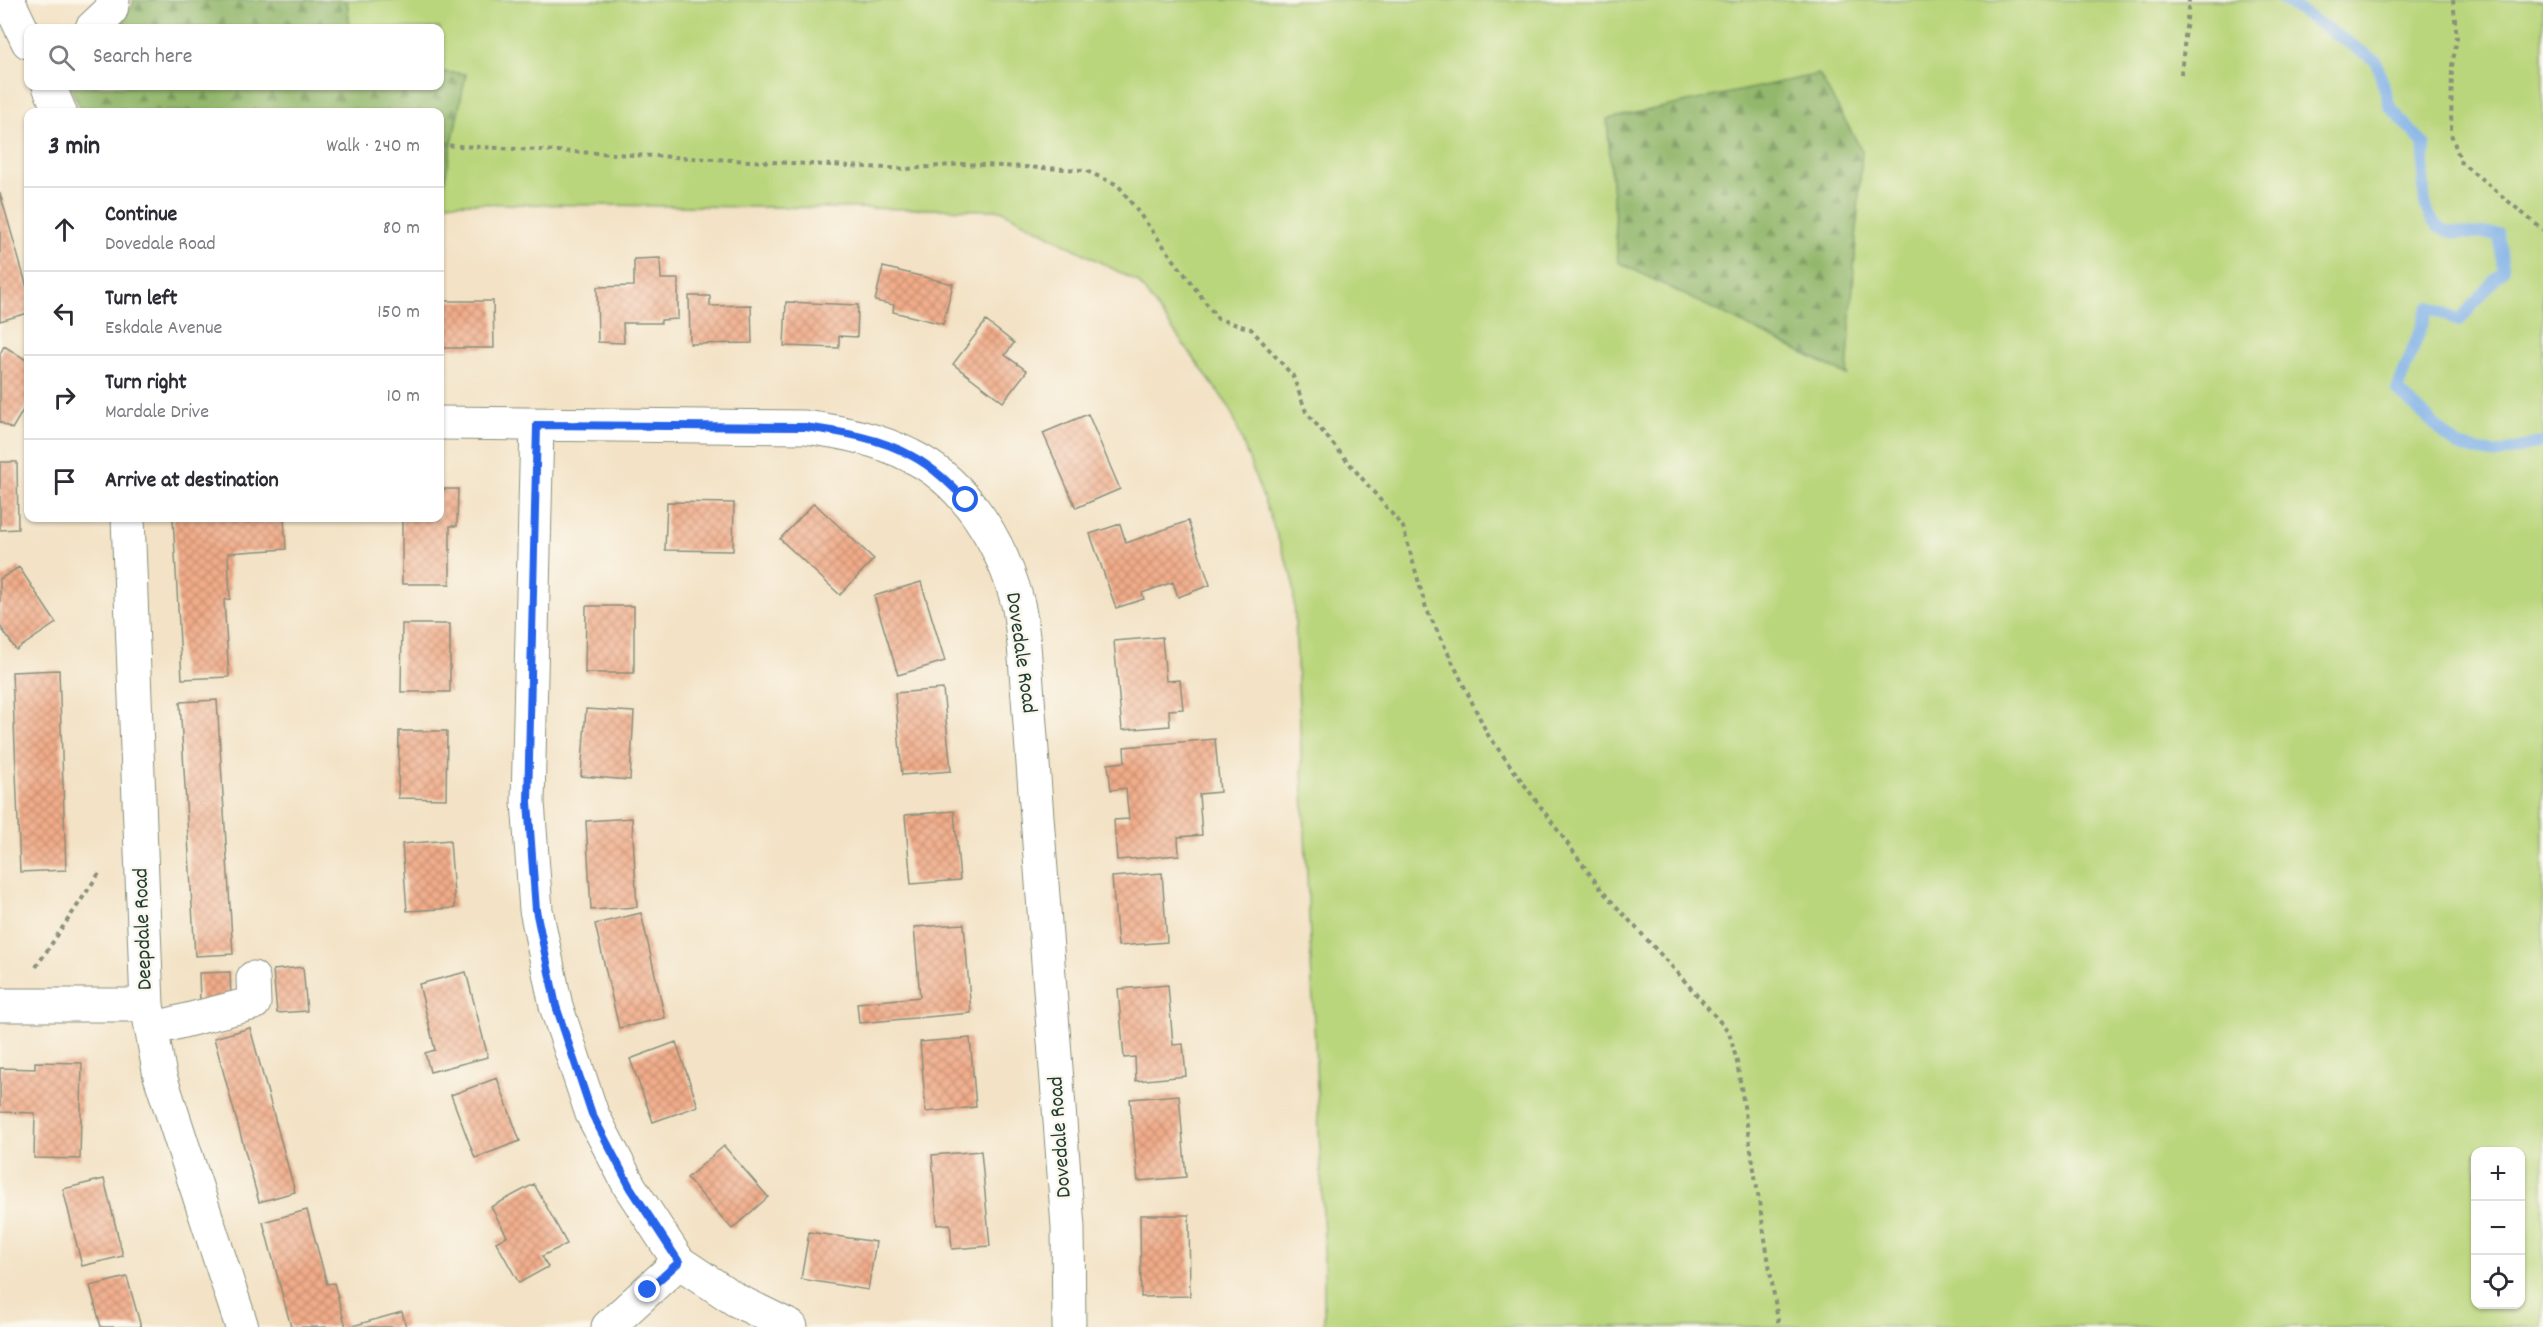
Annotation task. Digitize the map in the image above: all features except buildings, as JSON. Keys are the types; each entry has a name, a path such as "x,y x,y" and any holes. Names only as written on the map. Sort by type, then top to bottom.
{"street":[{"path":"8,0 24,34"},
{"path":"96,24 111,10 113,0"},
{"path":"51,90 58,108"},
{"name":"Dovedale Road","path":"444,423 805,427 845,432 912,456 940,476 966,500 986,528 1008,573 1018,605 1024,645 1068,1227 1069,1327"},
{"path":"537,425 528,802 536,910 556,1006 592,1114 630,1187 679,1262 736,1300 791,1327"},
{"name":"Deepdale Road","path":"128,522 149,1017 160,1076 242,1327"},
{"path":"5,1005 149,1017 254,1003 253,978"},
{"path":"608,1327 679,1262"}],"path":[{"path":"2181,74 2189,0"},
{"path":"2453,0 2457,39 2452,66 2451,134 2461,162 2543,230"},
{"path":"444,145 907,169 962,164 1084,170 1118,185 1218,319 1251,329 1293,376 1306,412 1403,527 1426,608 1488,735 1603,892 1729,1032 1737,1062 1779,1327"},
{"path":"5,1005 100,872"}],"green space":[{"path":"133,0 347,0 350,24 113,24 132,7"},
{"path":"347,0 2543,0 2543,1327 1324,1327 1324,1236 1293,579 1230,408 1138,282 1001,210 444,203 444,182 465,74 444,72 444,24 350,24"},
{"path":"444,72 466,74 444,183 444,108 80,108 71,90 444,90"},
{"path":"1819,74 1862,151 1847,375 1618,262 1607,119"}],"waterway":[{"path":"2284,0 2376,61 2390,107 2425,145 2424,196 2432,220 2440,228 2451,232 2499,234 2503,270 2459,321 2429,307 2397,390 2458,446 2495,454 2543,442"}],"route":[{"path":"648,1290 679,1262 630,1187 592,1114 556,1006 536,910 528,802 537,425 805,427 845,432 912,456 940,476 966,500"}]}
